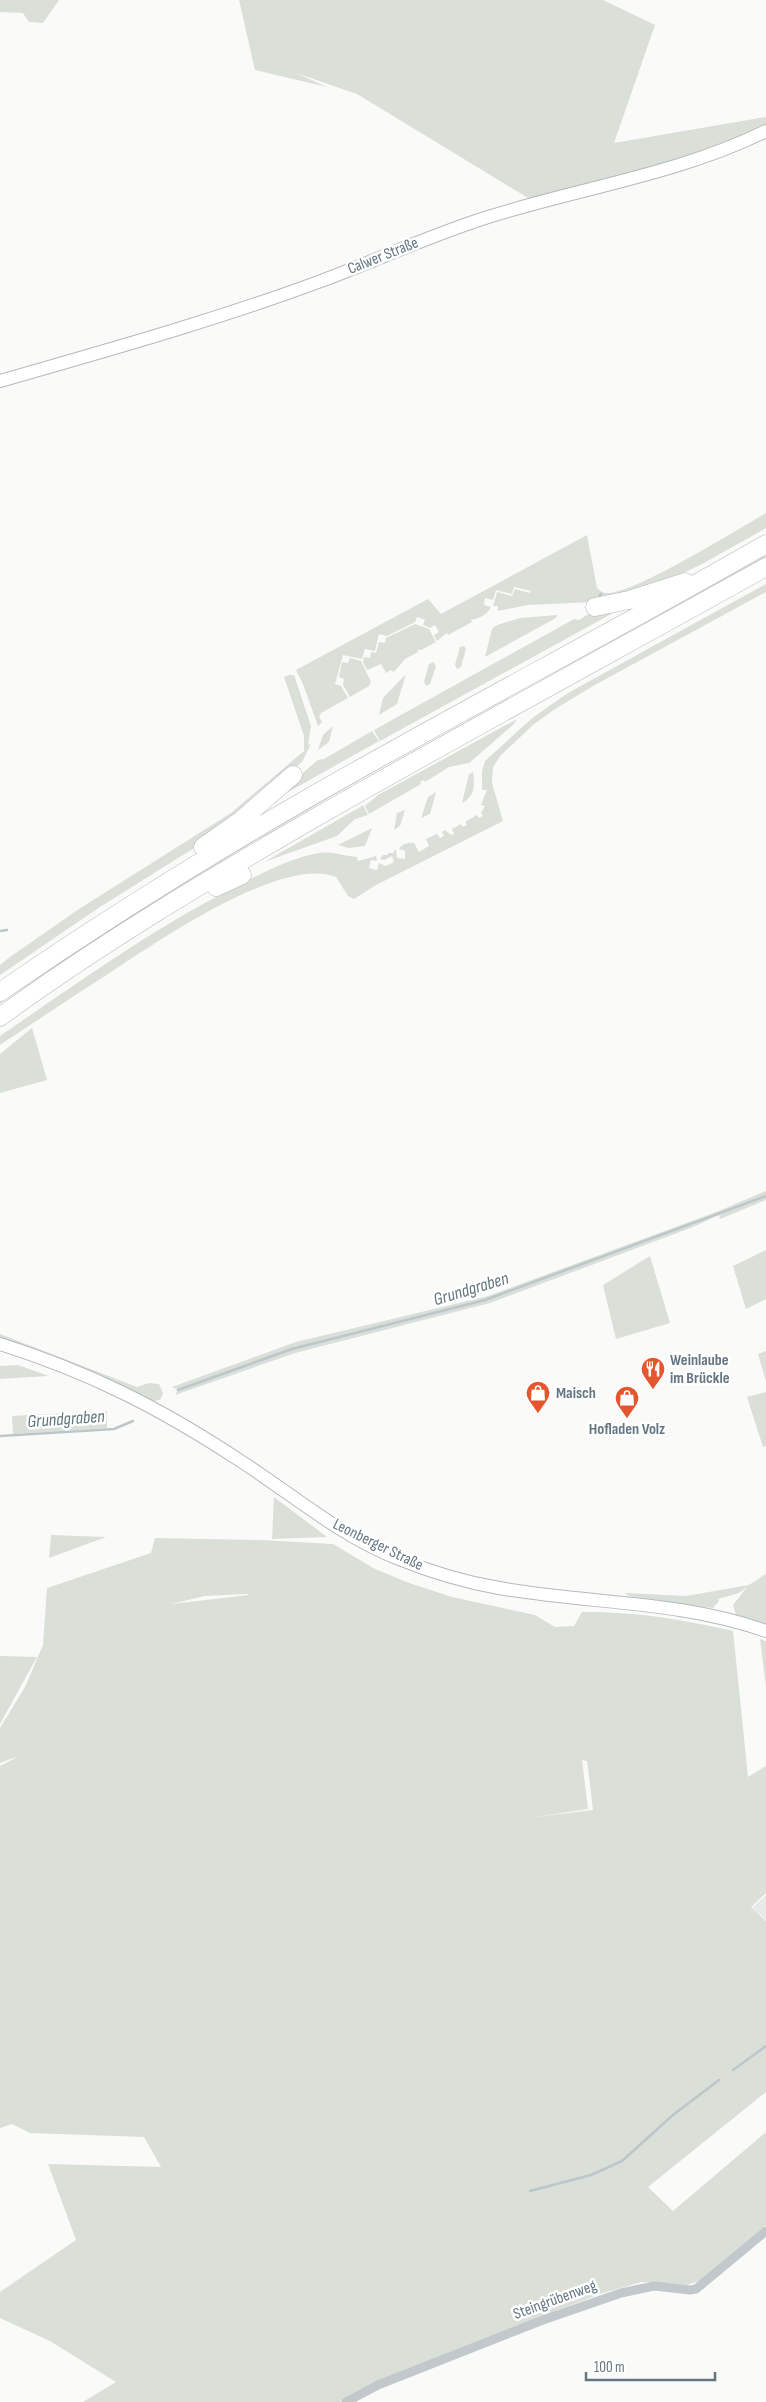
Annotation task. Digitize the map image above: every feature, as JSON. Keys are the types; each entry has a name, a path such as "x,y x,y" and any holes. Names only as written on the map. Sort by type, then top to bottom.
{"highway":[{"path":"0,992 113,916 360,768 766,544"},
{"path":"0,1017 66,971 158,912 354,796 766,568"},
{"path":"594,607 615,604 671,585 710,576"},
{"path":"548,702 614,652"},
{"path":"176,877 202,848 241,820 293,775"},
{"path":"158,912 242,875"}],"main road":[{"name":"Calwer Straße","path":"0,381 176,331 321,281 447,230 530,204 687,163 739,145 766,131"},
{"name":"Leonberger Straße","path":"0,1344 80,1372 159,1410 242,1462 343,1531 396,1558 426,1570 498,1588 660,1606 720,1617 766,1631"}],"street":[{"name":"Steingrübenweg","path":"346,2402 378,2385 597,2300 654,2286 696,2289 766,2231"}],"shaded area":[{"path":"0,0 59,0 43,23 29,22 23,13 0,12"},
{"path":"239,0 603,0 655,25 614,143 766,117 766,131 598,186 528,198 357,94 296,73 327,87 255,70"},
{"path":"766,513 766,528 702,564 665,582 593,602 528,605 498,611 498,606 493,606 497,592 512,596 515,589 530,593 531,591 514,587 512,594 496,590 493,600 485,598 484,605 491,607 485,614 471,620 472,622 448,635 447,633 437,641 434,635 439,632 435,625 430,628 423,625 425,620 417,617 415,622 387,636 379,634 375,651 365,649 362,659 343,655 335,684 341,686 348,698 321,713 319,717 322,722 318,726 296,670 428,599 441,614 587,535 597,588 606,593 621,590 662,572"},
{"path":"766,555 766,557 361,779 142,911 0,1004 0,1002 136,912 274,827 458,723"},
{"path":"766,584 766,592 593,686 533,725 501,755 493,767 492,783 503,821 376,885 354,899 348,896 336,877 312,874 284,879 252,890 186,924 155,943 0,1045 0,1036 144,939 204,903 276,867 308,855 329,853 357,857 358,861 376,856 377,861 371,860 369,868 377,870 379,863 386,866 394,862 392,856 384,860 380,859 383,855 393,853 396,849 397,858 405,859 405,851 399,849 405,844 414,843 419,852 429,846 426,839 437,834 440,838 444,836 442,832 445,830 451,835 454,834 452,829 461,824 463,827 467,825 465,822 477,815 479,818 483,816 481,813 485,806 481,805 487,790 482,790 482,771 485,761 531,719 568,693"},
{"path":"612,611 613,613 380,741 374,730 574,619 579,620 590,613"},
{"path":"557,615 556,618 485,657 492,629 497,625 520,618"},
{"path":"415,624 429,629 436,642 421,650 417,650 418,652 405,659 394,672 391,670 386,673 381,664 367,670 363,662 364,657 370,658 371,652 376,653 379,642 385,643 386,638"},
{"path":"464,646 466,649 461,667 457,669 455,665 460,647"},
{"path":"350,658 361,661 371,682 369,686 350,697 343,685 344,679 339,677 342,662 348,663"},
{"path":"433,662 436,666 430,684 426,686 424,682 429,664"},
{"path":"406,674 397,704 379,715 383,698"},
{"path":"294,675 311,726 308,745 311,744 302,762 202,843 100,907 0,975 0,965 10,957 79,909 231,813 304,751 304,736 284,677"},
{"path":"517,719 514,724 469,763 449,767 425,782 424,780 420,782 421,784 369,814 365,806 378,795"},
{"path":"333,726 329,742 318,750 323,735"},
{"path":"372,731 379,741 274,800 318,760 324,759"},
{"path":"473,772 472,794 462,803 469,774"},
{"path":"436,792 430,814 421,818 428,797"},
{"path":"363,805 368,815 355,819 337,836 264,862"},
{"path":"405,810 400,826 394,830 397,813"},
{"path":"372,828 365,846 349,848 338,845"},
{"path":"32,1028 47,1080 0,1093 0,1054"},
{"path":"766,1191 766,1200 720,1219 719,1215 693,1227 490,1303 295,1353 175,1395 178,1390 172,1387 296,1342 488,1296 719,1211"},
{"path":"766,1250 766,1299 746,1309 733,1266"},
{"path":"650,1256 670,1323 616,1339 603,1285"},
{"path":"0,1334 137,1387 149,1383 159,1384 163,1393 161,1399 153,1402 0,1340"},
{"path":"766,1351 766,1381 758,1354"},
{"path":"18,1365 48,1376 0,1379 0,1366"},
{"path":"766,1392 766,1446 763,1447 747,1397"},
{"path":"107,1411 107,1428 13,1434 12,1416"},
{"path":"274,1497 327,1537 272,1539"},
{"path":"51,1535 106,1537 49,1558"},
{"path":"155,1538 261,1540 333,1544 375,1569 409,1583 452,1597 535,1615 555,1627 574,1626 582,1612 602,1612 658,1617 733,1631 748,1777 766,1766 766,1893 751,1907 766,1921 766,2092 648,2187 673,2211 766,2132 766,2225 699,2281 687,2285 642,2282 603,2293 542,2316 339,2402 83,2402 116,2382 50,2341 0,2318 0,2292 76,2240 48,2164 161,2167 144,2137 30,2133 12,2124 0,2128 0,1766 19,1756 0,1763 0,1728 25,1687 43,1645 47,1588 151,1553","holes":["249,1595 171,1604 205,1596","582,1760 587,1761 593,1810 535,1817 588,1809"]},
{"path":"766,1574 766,1624 736,1615 733,1605 747,1587 739,1593 718,1599 719,1601 713,1608 629,1596 625,1593 686,1596 749,1585"},
{"path":"760,1639 766,1641 766,1687"},
{"path":"0,1656 37,1657 0,1724"},
{"path":"766,1895 766,1920 752,1908"}],"waterway":[{"path":"598,599 601,594"},
{"path":"0,931 7,930"},
{"name":"Grundgraben","path":"178,1390 292,1349 485,1300 766,1196"},
{"name":"Grundgraben","path":"0,1436 114,1429 133,1421"},
{"path":"733,2070 766,2046"},
{"path":"530,2191 591,2175 622,2161 673,2115 719,2080"}],"place":[{"name":"Weinlaube im Brückle","path":"653,1390"},
{"name":"Maisch","path":"538,1414"},
{"name":"Hofladen Volz","path":"627,1419"}]}
